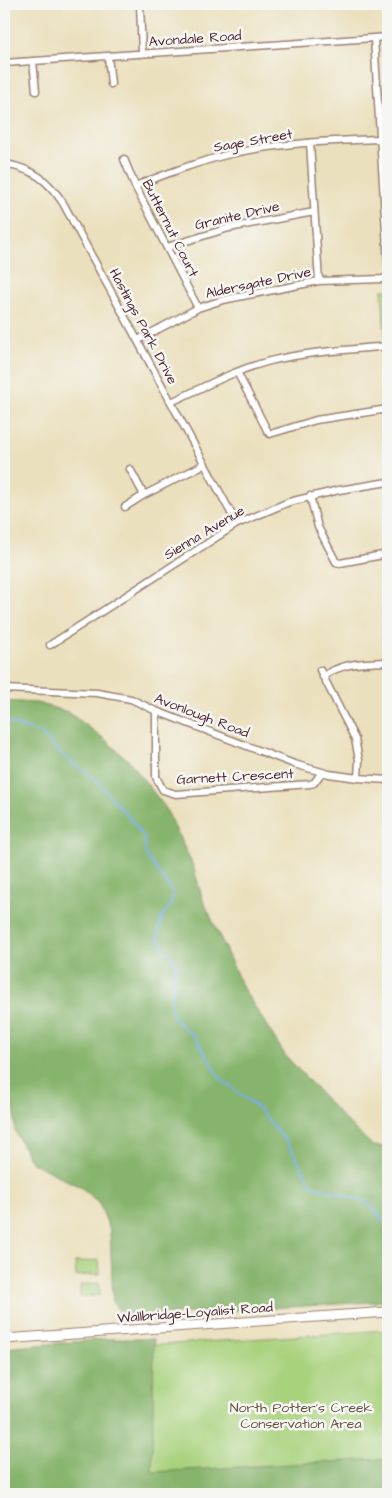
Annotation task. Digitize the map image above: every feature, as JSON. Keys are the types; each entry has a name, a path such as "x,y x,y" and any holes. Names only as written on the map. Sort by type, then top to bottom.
{"main road":[{"name":"Wallbridge-Loyalist Road","path":"4,1339 388,1312"}],"street":[{"path":"140,4 142,54"},
{"name":"Avondale Road","path":"4,63 388,37"},
{"path":"374,38 388,265"},
{"path":"108,56 111,84"},
{"path":"33,61 36,91"},
{"name":"Sage Street","path":"135,186 184,167 230,154 284,144 379,139"},
{"path":"310,143 319,281"},
{"name":"Butternut Court","path":"124,159 135,186 198,308"},
{"name":"Hastings Park Drive","path":"6,164 29,171 44,179 63,203 237,524"},
{"name":"Granite Drive","path":"168,247 229,228 314,212"},
{"name":"Aldersgate Drive","path":"138,340 198,308 319,281 383,279 388,274"},
{"path":"171,402 236,372 271,360 299,354 388,346"},
{"path":"236,372 270,434 316,420 388,409"},
{"path":"125,506 205,464"},
{"path":"130,469 144,495"},
{"name":"Sienna Avenue","path":"50,645 237,524 289,502 310,496 388,482"},
{"path":"310,496 318,527 336,562 340,563 388,554"},
{"path":"324,677 339,667 353,664 388,662"},
{"path":"320,670 355,739 359,760 358,778"},
{"name":"Avonlough Road","path":"4,689 97,692 131,699 156,712 294,764 322,772 358,778 388,780"},
{"name":"Garnett Crescent","path":"156,712 156,777 162,790 176,794 310,784 314,783 322,772"}],"green space":[{"path":"382,290 388,290 388,335 385,335"},
{"path":"4,701 37,703 68,712 102,737 129,761 165,807 193,866 203,900 243,988 285,1055 345,1120 373,1146 388,1147 388,1301 155,1315 122,1314 113,1303 110,1230 99,1203 82,1188 31,1162 15,1131 15,1115 12,1104 4,1102"},
{"path":"99,1260 100,1274 76,1276 75,1262"},
{"path":"99,1283 100,1295 80,1297 80,1285"},
{"name":"North Potter's Creek Conservation Area","path":"388,1330 388,1494 4,1494 4,1355"},
{"path":"105,1339 154,1339 152,1472 380,1459 388,1461 388,1494 4,1494 4,1348"}],"waterway":[{"path":"4,721 40,733 61,754 95,779 132,821 144,838 146,855 173,893 172,903 162,916 158,937 163,950 172,957 176,965 170,1007 175,1020 195,1037 220,1078 258,1108 289,1145 312,1185 368,1203 385,1222 388,1230"}]}
